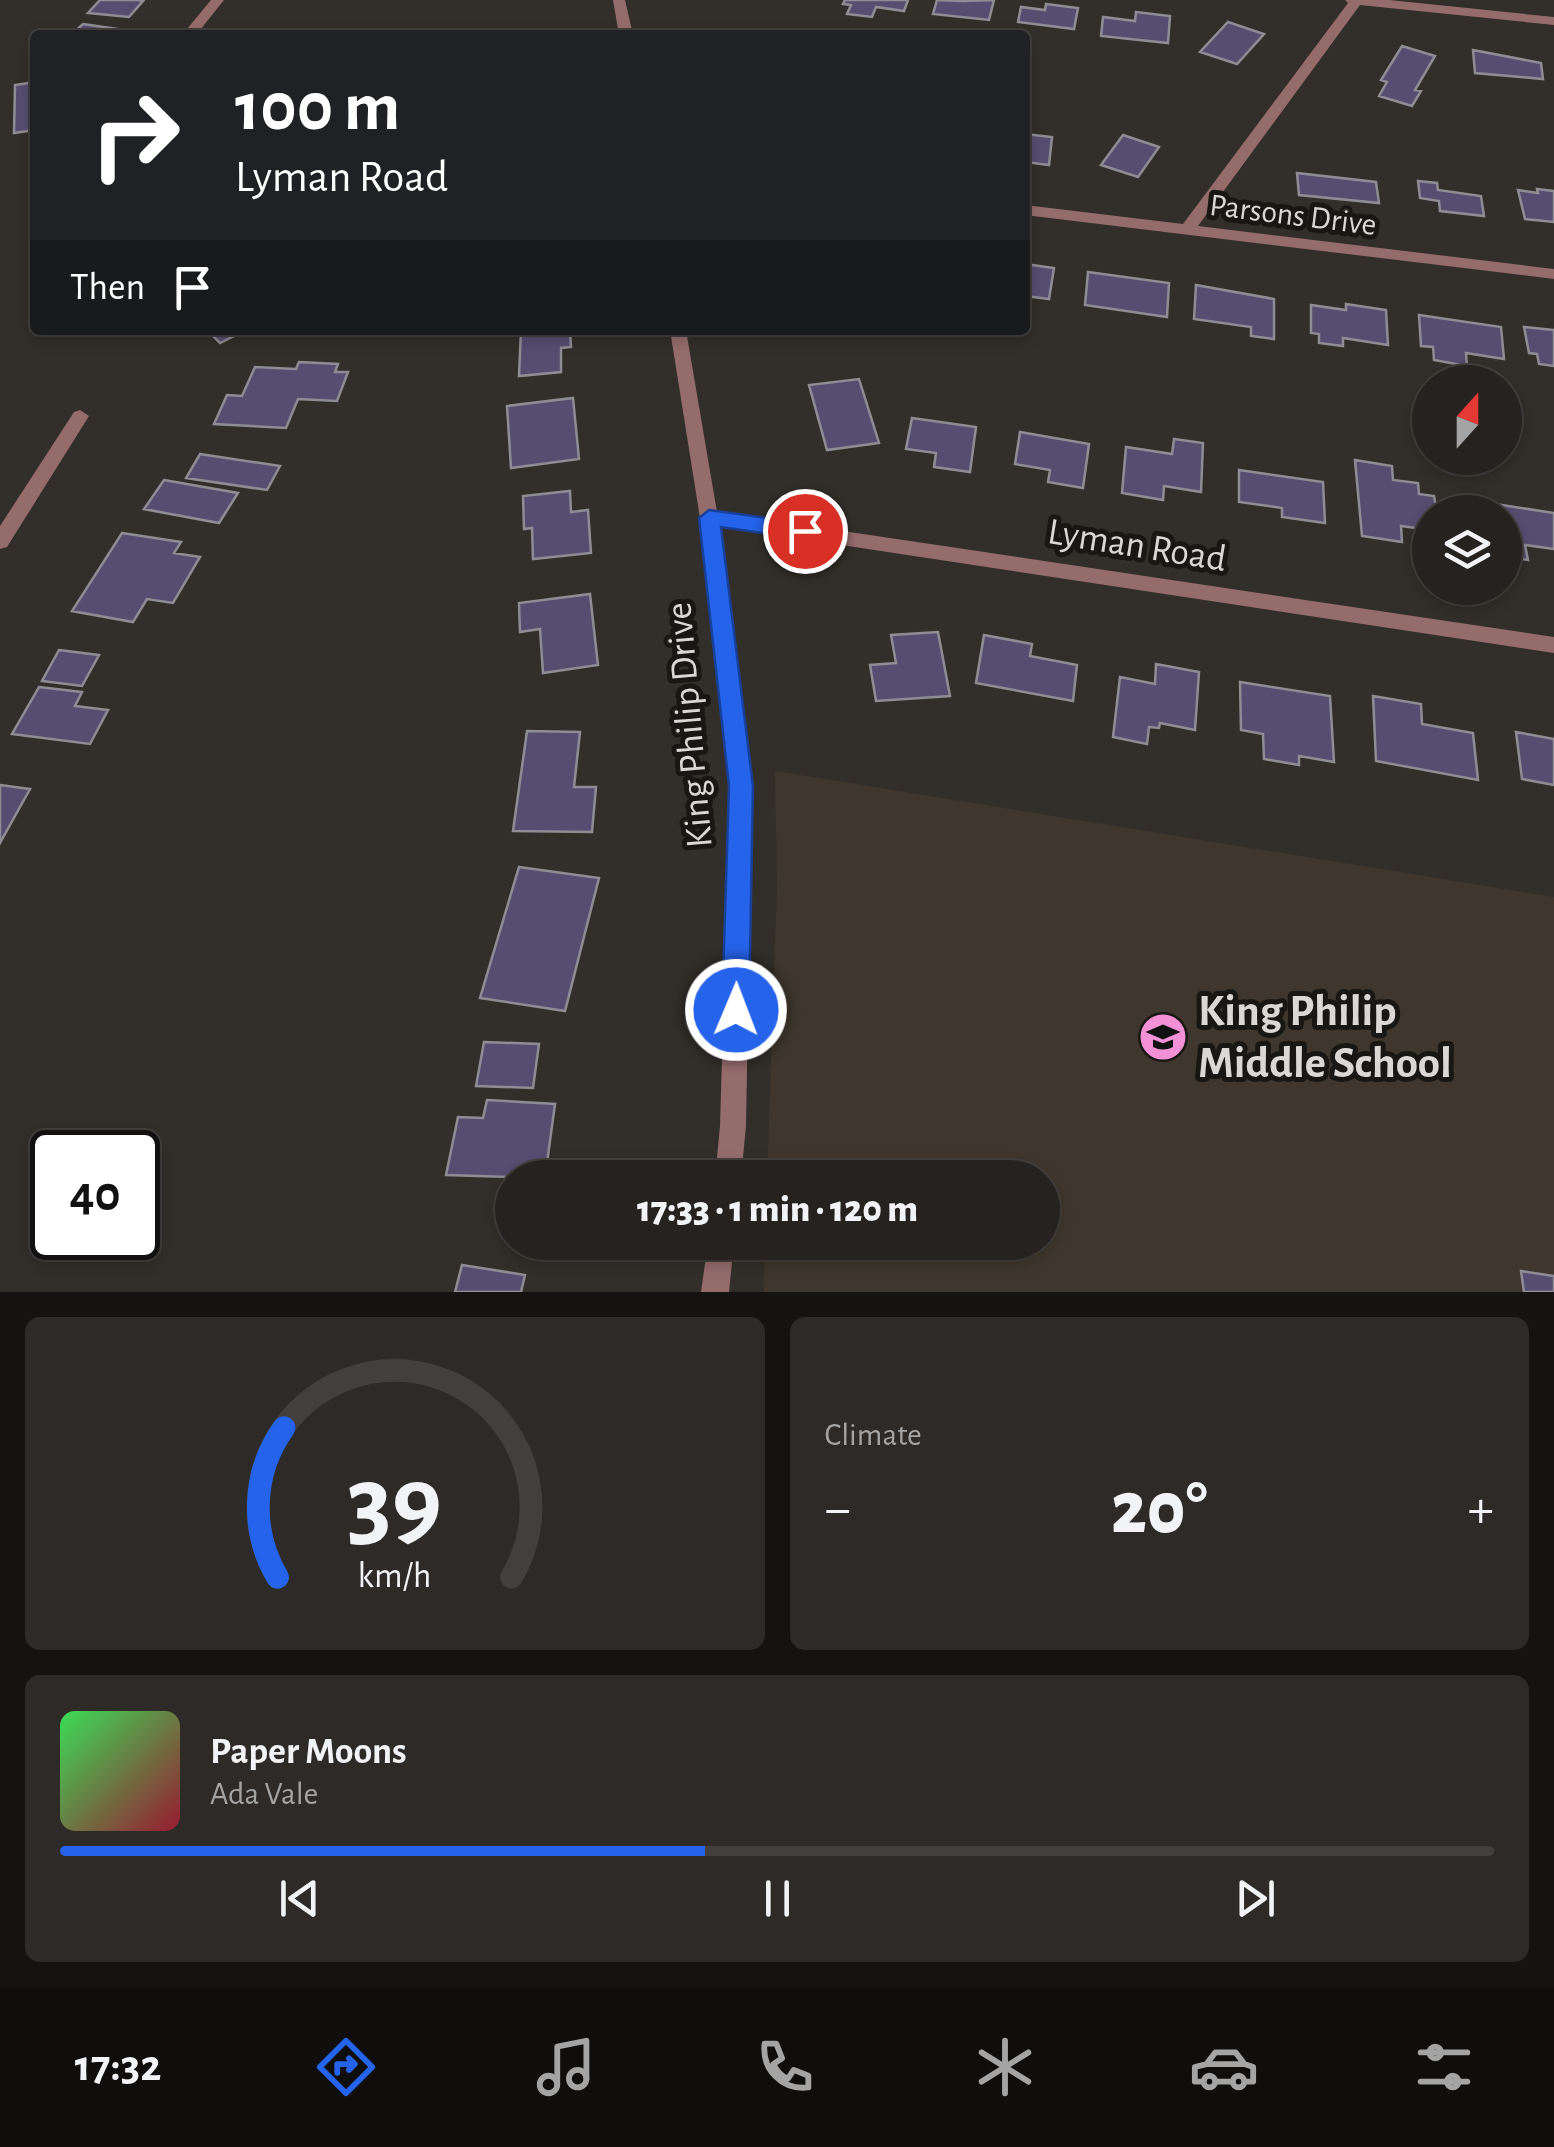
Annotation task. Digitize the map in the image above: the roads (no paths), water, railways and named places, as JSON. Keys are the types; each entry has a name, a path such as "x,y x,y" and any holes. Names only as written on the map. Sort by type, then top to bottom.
{"street":[{"path":"192,30 218,0"},
{"path":"620,0 625,30"},
{"path":"1188,230 1355,0 1554,21"},
{"name":"Parsons Drive","path":"1030,211 1554,274"},
{"name":"King Philip Drive","path":"679,335 709,518 741,786 730,1160"},
{"path":"0,542 80,416"},
{"name":"Lyman Road","path":"709,518 1554,644"},
{"path":"715,1292 719,1260"}],"place":[{"name":"King Philip Middle School","path":"1163,1037"}]}
